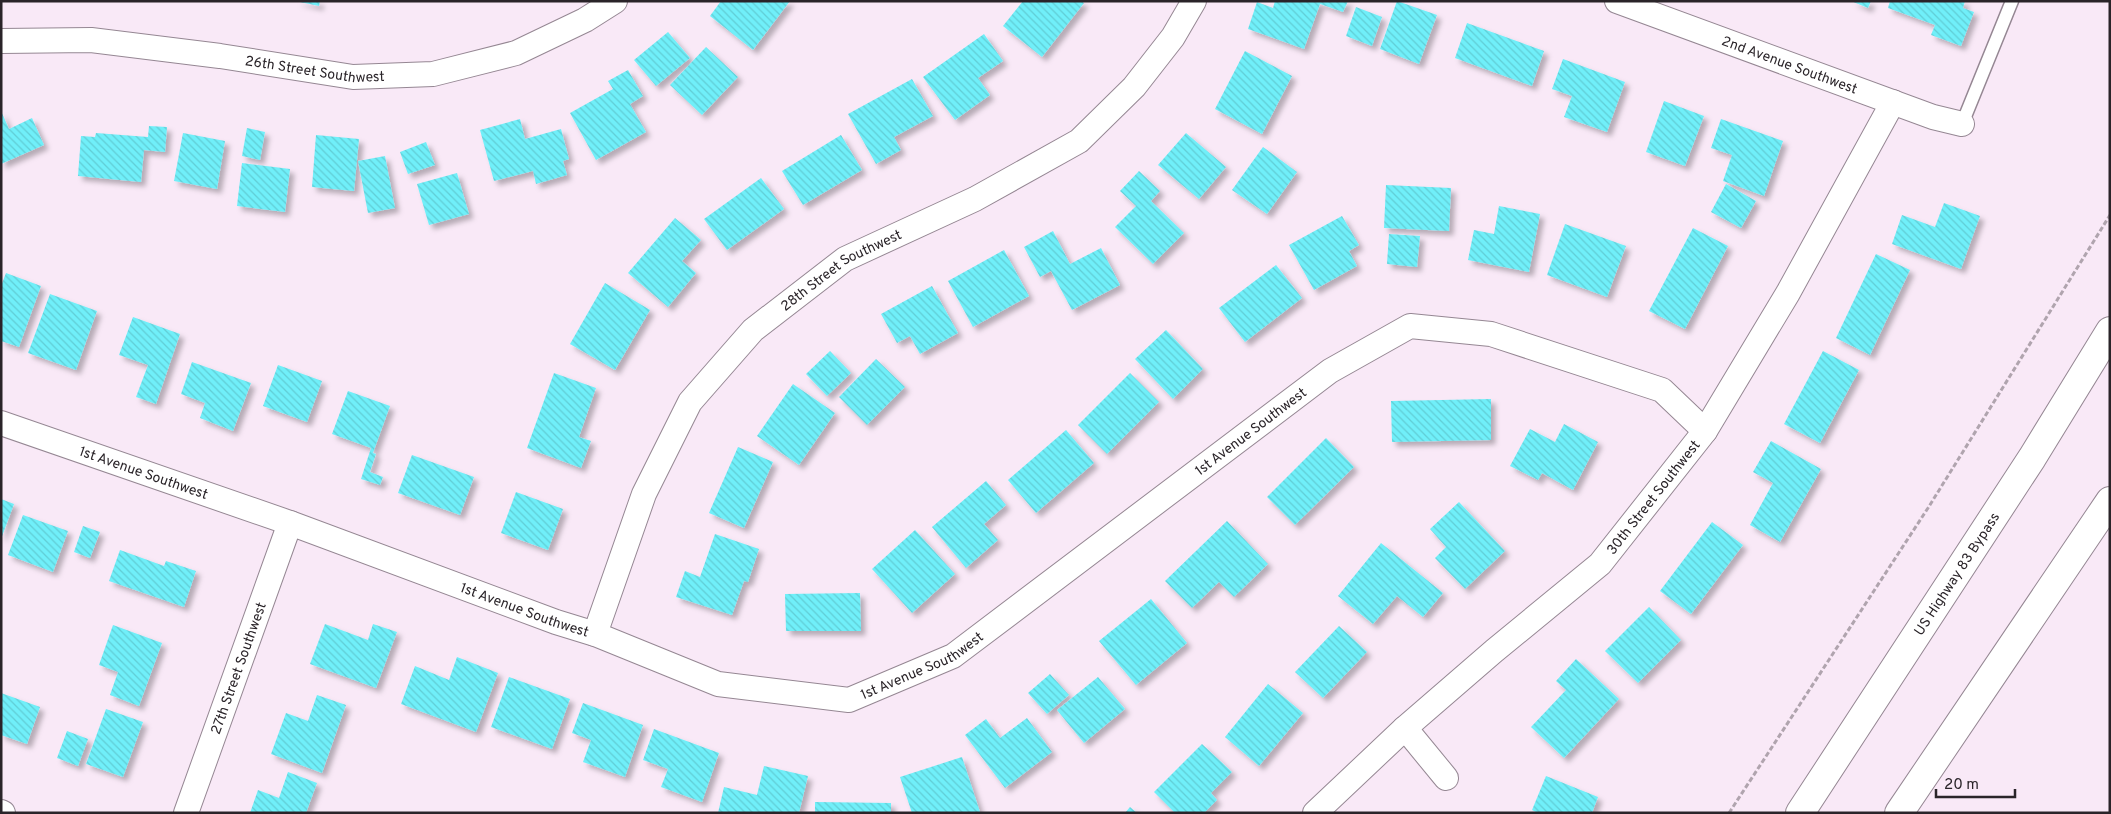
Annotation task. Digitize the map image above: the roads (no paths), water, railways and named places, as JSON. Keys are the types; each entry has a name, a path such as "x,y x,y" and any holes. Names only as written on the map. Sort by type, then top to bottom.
{"highway":[{"name":"US Highway 83 Bypass","path":"1800,813 2026,466 2110,332"},
{"path":"1899,813 2110,501"}],"street":[{"name":"26th Street Southwest","path":"1,41 91,40 220,56 353,77 433,74 516,53 586,20 615,1"},
{"name":"28th Street Southwest","path":"595,634 644,494 690,402 753,330 845,259 975,199 1079,141 1134,87 1173,37 1194,1"},
{"name":"2nd Avenue Southwest","path":"1617,1 1934,117 1962,124"},
{"name":"30th Street Southwest","path":"1315,813 1405,728 1494,651 1600,564 1705,431 1788,293 1893,102"},
{"name":"1st Avenue Southwest","path":"1,423 290,524 556,622 595,634 718,684 849,700 954,656 1330,371 1410,326 1491,334 1662,390 1705,431"},
{"name":"27th Street Southwest","path":"186,813 290,524"},
{"path":"1405,728 1446,778"}],"lane":[{"path":"1962,124 2012,1"}]}
